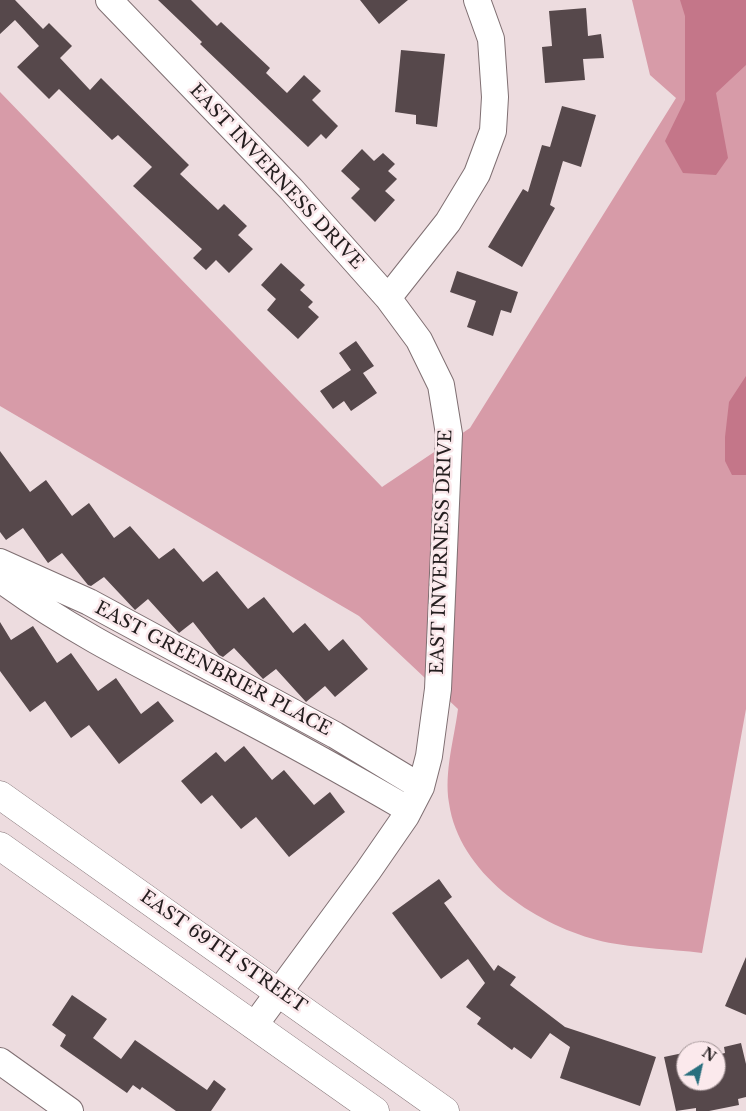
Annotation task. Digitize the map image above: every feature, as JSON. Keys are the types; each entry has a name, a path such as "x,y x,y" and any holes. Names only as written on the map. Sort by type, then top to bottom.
{"main road":[{"name":"EAST 69TH STREET","path":"0,795 445,1111"},
{"path":"0,846 375,1111"}],"street":[{"name":"EAST INVERNESS DRIVE","path":"109,0 291,189 388,298 419,340 441,385 449,434 438,689 429,756 421,787 409,810 254,1026"},
{"path":"388,298 448,222 477,174 494,131 491,39 477,0"},
{"name":"EAST GREENBRIER PLACE","path":"0,562 98,606 335,735 421,787"},
{"name":"EAST GREENBRIER PLACE","path":"0,579 31,602 88,636 320,758 409,810"},
{"path":"0,1061 57,1107"}],"shaded area":[{"path":"632,0 746,0 746,709 702,953 635,947 597,940 548,921 525,908 503,891 483,873 467,852 456,828 449,803 449,768 458,709 359,616 0,406 0,92 382,487 470,428 676,98 650,75"},
{"path":"680,0 746,0 746,65 716,93 728,158 716,175 683,173 665,141 685,100 685,16"},
{"path":"746,376 746,475 732,475 725,461 725,437 729,402"}],"building":[{"path":"0,0 15,0 43,29 49,23 72,46 60,58 90,90 101,78 189,165 180,174 218,210 224,204 247,226 238,235 253,249 229,273 216,260 206,270 193,258 202,249 133,186 152,167 118,135 112,140 59,89 49,99 17,67 39,46 15,20 0,34"},
{"path":"158,0 191,0 217,26 221,22 270,68 266,73 287,93 304,75 321,91 312,100 338,126 326,139 321,134 308,147 200,44 202,42"},
{"path":"360,0 408,0 379,24"},
{"path":"586,8 588,36 601,34 604,58 583,59 585,80 545,83 542,47 552,46 549,11"},
{"path":"401,50 445,54 437,127 416,124 416,115 395,112"},
{"path":"562,106 596,115 581,167 563,161 550,205 555,208 522,267 488,247 523,189 528,192 542,145 550,147"},
{"path":"362,149 374,161 383,153 395,164 388,171 397,179 385,191 395,200 375,222 351,198 360,189 341,171"},
{"path":"281,263 305,285 300,290 313,302 308,307 319,317 298,339 267,310 276,299 261,285"},
{"path":"457,271 518,292 511,313 501,310 493,336 467,327 476,301 450,292"},
{"path":"356,341 374,366 363,373 377,393 351,411 344,401 333,409 320,391 351,370 339,353"},
{"path":"0,451 30,492 46,480 72,516 89,503 114,538 130,526 159,559 174,548 203,582 217,571 248,609 264,597 293,633 305,623 329,651 343,639 368,669 335,697 325,686 306,702 276,669 263,679 234,648 223,657 219,655 193,622 179,633 148,599 135,610 104,577 91,586 88,585 62,553 48,563 23,528 6,540 0,532"},
{"path":"0,622 11,640 33,626 57,663 71,653 98,691 116,678 141,714 158,701 174,721 119,764 89,725 71,738 45,701 30,712 0,671"},
{"path":"244,746 272,780 284,770 314,805 330,792 345,812 289,857 256,817 241,829 212,795 201,804 181,781 216,752 225,762"},
{"path":"439,879 452,897 444,903 494,971 498,965 516,977 510,985 565,1027 656,1057 640,1106 560,1078 570,1047 550,1033 531,1059 514,1047 512,1050 477,1024 481,1018 466,1007 485,983 468,959 441,979 392,913"},
{"path":"746,957 746,1015 725,1006"},
{"path":"72,995 107,1019 93,1038 121,1059 135,1040 207,1090 214,1080 226,1089 211,1111 176,1111 142,1087 140,1090 133,1085 127,1093 60,1046 66,1035 52,1025"},
{"path":"741,1043 746,1064 746,1097 738,1099 739,1105 709,1111 696,1111 696,1108 676,1111 664,1057 676,1054 676,1091 726,1091 726,1047"}]}
